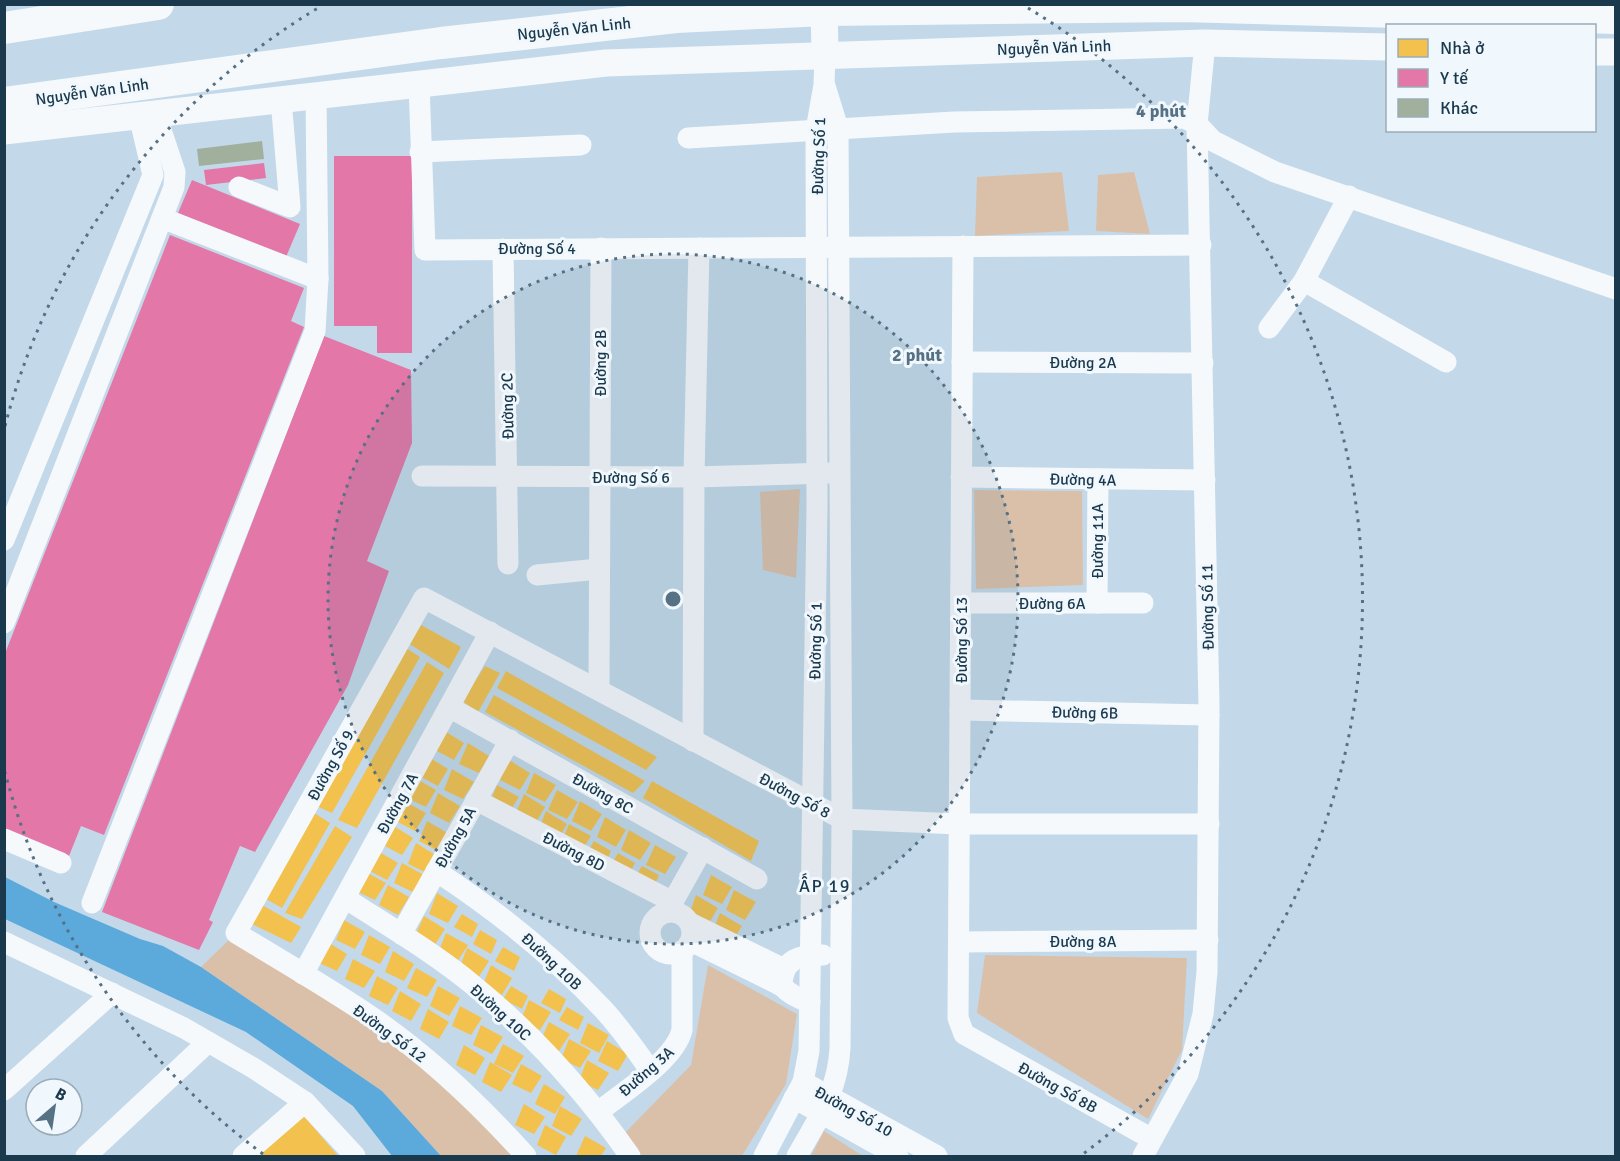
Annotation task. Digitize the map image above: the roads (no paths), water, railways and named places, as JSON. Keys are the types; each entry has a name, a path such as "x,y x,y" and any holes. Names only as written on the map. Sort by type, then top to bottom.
{"highway":[{"path":"4,28 158,4"},
{"name":"Nguyễn Văn Linh","path":"4,103 441,43 676,17 824,7 1214,6 1616,18"}],"main road":[{"path":"824,7 825,54"},
{"name":"Nguyễn Văn Linh","path":"4,131 606,63 1205,43 1386,47"},
{"path":"1596,52 1616,52"}],"street":[{"name":"Đường Số 11","path":"1148,1148 1188,1074 1203,1014 1208,940 1209,715 1202,245 1197,124 1205,43"},
{"path":"824,85 825,54"},
{"name":"Đường Số 4","path":"419,84 425,250 1202,245"},
{"name":"Đường Số 1","path":"797,1156 825,1106 839,1074 842,955 838,128 824,85"},
{"name":"Đường Số 1","path":"764,1156 799,1090 809,1051 817,473 816,130 824,85"},
{"path":"92,903 317,323 316,96"},
{"path":"239,187 290,207 281,99"},
{"path":"4,623 174,187 175,172 147,114"},
{"path":"4,540 153,175 147,114"},
{"path":"688,138 954,122 1184,118 1197,124 1213,141 1275,172 1616,289"},
{"path":"420,152 581,145"},
{"path":"1269,328 1304,281 1349,196"},
{"path":"162,218 318,279"},
{"name":"Đường Số 13","path":"963,246 958,1018 964,1034"},
{"name":"Đường 2B","path":"599,688 601,248"},
{"path":"693,741 694,477 699,248"},
{"name":"Đường 2C","path":"503,249 508,564"},
{"path":"1304,281 1446,362"},
{"name":"Đường 2A","path":"962,362 1203,363"},
{"name":"Đường Số 6","path":"422,476 694,477 840,473"},
{"name":"Đường 4A","path":"962,477 1205,480"},
{"name":"Đường 11A","path":"1097,603 1098,479"},
{"path":"537,575 599,569"},
{"name":"Đường Số 8","path":"424,598 599,688 813,806 842,819 959,824 1209,824"},
{"name":"Đường Số 9","path":"236,933 424,598"},
{"name":"Đường 6A","path":"961,603 1143,603"},
{"name":"Đường 7A","path":"303,974 490,632"},
{"name":"Đường 8C","path":"449,707 757,879"},
{"name":"Đường 6B","path":"960,710 1209,715"},
{"name":"Đường 5A","path":"401,934 510,741"},
{"name":"Đường 8D","path":"476,800 670,907"},
{"path":"4,839 61,863"},
{"path":"688,938 668,953 662,951 652,941 651,933 655,920 670,907 703,848"},
{"name":"Đường 10B","path":"436,871 488,905 547,954 604,1010 650,1070"},
{"name":"Đường 10C","path":"345,898 473,985 537,1044 598,1112 630,1156"},
{"path":"670,907 681,914 688,938"},
{"name":"Đường Số 12","path":"236,933 373,1018 411,1047 482,1107 526,1156"},
{"path":"688,938 783,977 793,996 810,1002"},
{"name":"Đường 3A","path":"598,1112 650,1070 679,1041 682,1030 688,938"},
{"name":"Đường 8A","path":"959,942 1208,940"},
{"path":"5,944 112,993 208,1042 305,1102 355,1156"},
{"path":"783,977 795,958 812,954 842,955"},
{"path":"4,1090 112,993"},
{"name":"Đường Số 8B","path":"964,1034 1148,1148"},
{"path":"86,1156 208,1042"},
{"name":"Đường Số 10","path":"799,1090 898,1156"},
{"path":"243,1156 305,1102"},
{"name":"Đường Số 10","path":"825,1106 931,1155"}],"water":[{"path":"5,877 54,902 140,939 163,946 201,967 382,1091 441,1156 392,1156 353,1106 246,1032 5,919"}],"district":[{"name":"ẤP 19","path":"825,886"}]}
